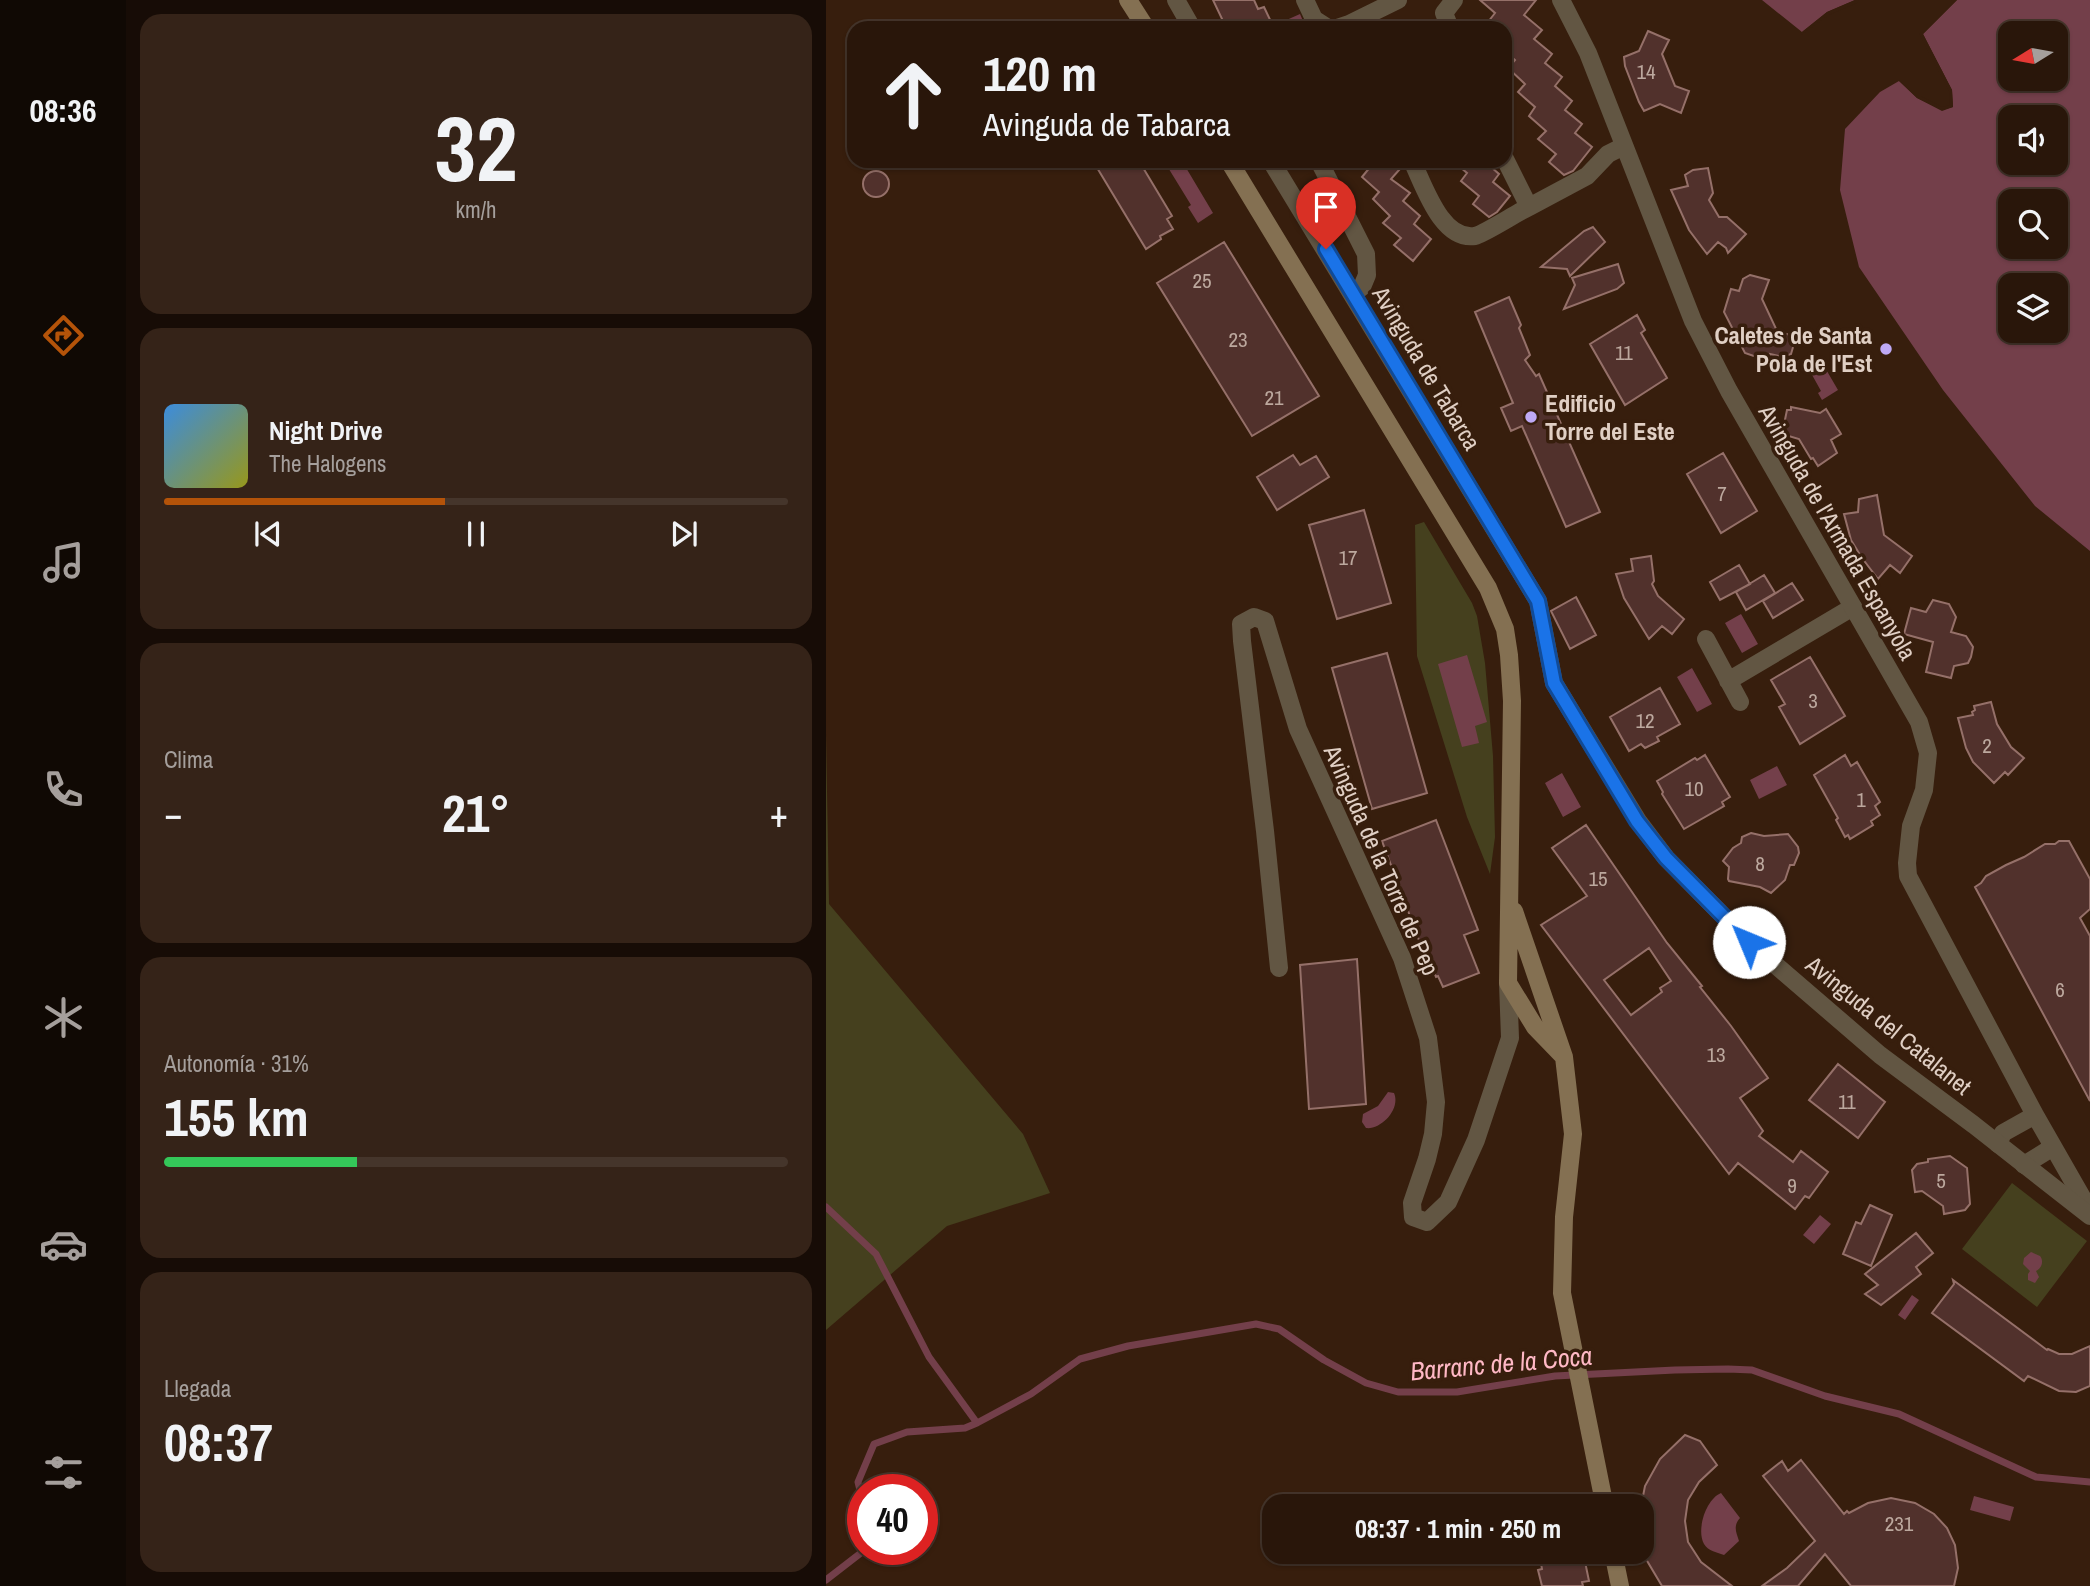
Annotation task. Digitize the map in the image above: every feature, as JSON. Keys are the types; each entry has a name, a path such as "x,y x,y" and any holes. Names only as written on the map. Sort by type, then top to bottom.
{"main road":[{"path":"1128,0 1142,21"},
{"path":"1233,168 1476,566 1505,629 1511,701 1508,984 1535,1027 1564,1057"},
{"path":"1510,901 1564,1057 1573,1134 1564,1217 1562,1293 1603,1494"},
{"path":"1615,1564 1620,1586"}],"street":[{"path":"1176,0 1188,21"},
{"path":"1305,0 1317,21"},
{"path":"1352,21 1398,0"},
{"path":"1447,21 1444,13 1454,0"},
{"name":"Avinguda de l'Armada Espanyola","path":"1561,0 1588,53 1693,321 1729,391 1919,722 1928,753 1924,790 1911,826 1907,863"},
{"path":"1416,168 1443,223 1458,233 1475,236 1587,176 1608,154 1624,146"},
{"name":"Avinguda de Tabarca","path":"1275,168 1538,601"},
{"path":"1323,168 1366,254 1367,275 1362,288 1353,294"},
{"path":"1509,168 1528,207"},
{"name":"Avinguda del Catalanet","path":"1538,601 1554,683 1637,821 1666,858 1749,942 1872,1048 2090,1214"},
{"path":"1728,681 1853,607"},
{"name":"Avinguda de la Torre de Pep","path":"1279,968 1242,641 1241,624 1254,617 1265,621 1298,729 1402,958 1427,1038 1436,1102 1433,1134 1412,1203 1413,1217 1427,1222 1448,1202 1476,1140 1510,1038 1508,984"},
{"path":"1706,639 1740,702"},
{"name":"Avinguda del Catalanet","path":"1907,863 1908,876 1914,890 2090,1214"},
{"path":"1998,1144 2003,1133 2035,1115"},
{"path":"2024,1164 2053,1147"}],"shaded area":[{"path":"1762,0 1855,0 1827,12 1802,32"},
{"path":"1957,0 2090,0 2090,551 2035,506 1943,390 1859,267 1840,190 1845,129 1880,92 1899,81 1917,98 1942,110 1953,107 1952,90 1923,34"},
{"path":"1300,14 1303,21 1284,21"},
{"path":"1168,168 1186,168 1213,213 1198,223 1188,207 1191,205"},
{"path":"1824,366 1838,390 1822,400 1818,393 1821,391 1811,373"},
{"path":"1424,522 1477,616 1485,663 1493,756 1495,837 1490,874 1467,817 1417,656 1415,525"},
{"path":"1741,614 1758,644 1742,653 1725,623"},
{"path":"1467,655 1487,722 1475,726 1479,743 1462,747 1438,664"},
{"path":"1692,668 1712,704 1697,712 1677,677"},
{"path":"826,734 829,904 1023,1134 1050,1193 947,1226 826,1330"},
{"path":"1777,766 1787,785 1759,799 1750,780"},
{"path":"1562,773 1581,807 1563,817 1545,783"},
{"path":"1388,1092 1394,1093 1395,1106 1392,1112 1378,1126 1366,1128 1362,1122 1363,1114 1378,1106"},
{"path":"2012,1183 2087,1241 2037,1307 1962,1249"},
{"path":"1820,1215 1831,1224 1814,1244 1803,1235"},
{"path":"2031,1252 2042,1260 2036,1271 2039,1277 2035,1283 2028,1280 2030,1271 2023,1264 2024,1258"},
{"path":"1912,1295 1919,1300 1905,1320 1898,1315"},
{"path":"1721,1493 1740,1518 1736,1526 1739,1541 1724,1555 1704,1544 1701,1531 1707,1508"},
{"path":"1974,1496 2014,1507 2010,1521 1970,1510"}],"pier":[{"path":"1859,0 1829,15 1801,35 1827,12"},
{"path":"1952,0 1957,0 1923,34 1952,90 1953,107 1942,111 1917,98 1896,78 1901,78 1919,95 1942,107 1950,105 1949,91 1919,34"}],"building":[{"path":"1213,0 1254,0 1258,9 1264,7 1271,21 1223,21"},
{"path":"1480,0 1536,0 1524,15 1542,30 1534,39 1552,54 1545,63 1562,77 1555,86 1572,101 1565,110 1582,124 1575,133 1592,147 1573,171 1564,175 1549,162 1556,154 1538,139 1546,131 1529,116 1535,107 1518,92 1525,84 1512,72 1515,60 1512,57 1512,21 1489,21 1495,13"},
{"path":"1648,31 1669,40 1662,54 1675,86 1689,91 1681,113 1660,104 1644,111 1639,102 1624,57 1639,51"},
{"path":"1097,168 1143,168 1172,216 1167,219 1173,229 1160,236 1161,239 1146,249"},
{"path":"1369,168 1399,170 1391,179 1410,193 1403,201 1420,216 1414,224 1431,239 1413,261 1394,245 1401,238 1383,223 1390,216 1373,199 1379,192 1362,177"},
{"path":"1461,168 1492,168 1499,174 1493,182 1510,196 1497,212 1489,217 1473,204 1479,196 1461,181 1467,173"},
{"path":"1708,168 1713,193 1709,200 1719,217 1727,217 1746,234 1728,253 1718,242 1707,254 1689,230 1671,190 1688,186 1685,175 1693,170"},
{"path":"876,171 885,175 889,184 885,193 876,197 867,193 863,184 867,175"},
{"path":"1593,227 1605,242 1570,276 1567,269 1541,267 1584,231"},
{"path":"1224,242 1319,396 1252,436 1157,283"},
{"path":"1618,264 1624,283 1617,289 1564,309 1575,285 1572,278"},
{"path":"1750,275 1769,280 1762,299 1777,331 1796,337 1791,354 1783,357 1770,354 1768,361 1745,353 1724,312 1731,289 1739,291 1743,279"},
{"name":"Edificio Torre del Este","path":"1509,297 1530,355 1525,360 1536,376 1539,374 1600,512 1566,527 1522,426 1511,431 1501,408 1513,403 1475,312"},
{"path":"1637,315 1645,330 1641,333 1667,378 1625,405 1590,344"},
{"path":"1791,407 1820,413 1826,409 1841,434 1831,440 1837,453 1818,466 1799,439 1782,434 1787,410 1791,410"},
{"path":"1723,453 1757,511 1721,533 1687,474"},
{"path":"1293,455 1300,465 1316,456 1329,477 1277,510 1257,477"},
{"path":"1877,495 1884,535 1912,556 1900,573 1890,565 1878,579 1851,540 1844,514 1858,512 1859,499"},
{"path":"1364,510 1391,603 1337,619 1309,525"},
{"path":"1651,556 1654,581 1652,584 1658,596 1684,619 1672,634 1662,626 1649,639 1624,598 1616,574 1633,571 1631,559"},
{"path":"1739,565 1750,584 1720,600 1710,582"},
{"path":"1764,575 1775,593 1746,610 1736,592"},
{"path":"1792,583 1803,600 1773,618 1763,601"},
{"path":"1576,597 1596,635 1570,649 1551,611"},
{"path":"1933,600 1949,604 1956,617 1951,632 1966,636 1973,647 1968,663 1954,666 1951,678 1926,672 1933,642 1904,634 1911,608 1926,612"},
{"path":"1387,653 1427,793 1372,809 1332,668"},
{"path":"1810,657 1845,716 1800,744 1779,707 1785,704 1771,680"},
{"path":"1660,688 1680,724 1657,737 1659,741 1645,748 1641,744 1629,751 1610,717"},
{"path":"1991,702 1997,724 2011,747 2024,758 2008,775 2005,772 1994,783 1973,762 1966,748 1958,718 1973,715 1974,706"},
{"path":"1705,755 1730,797 1722,802 1724,806 1684,829 1657,781 1695,758 1697,760"},
{"path":"1845,755 1851,766 1857,762 1880,802 1875,806 1880,815 1871,821 1873,825 1850,839 1848,835 1845,837 1836,820 1838,818 1814,775"},
{"path":"1436,820 1478,930 1464,935 1479,973 1443,987 1428,958 1426,959 1382,841"},
{"path":"1586,825 1667,943 1702,986 1700,987 1768,1078 1740,1098 1763,1131 1759,1136 1793,1162 1801,1151 1828,1172 1809,1198 1805,1196 1795,1209 1738,1163 1729,1174 1541,925 1587,896 1552,848","holes":["1649,948 1671,981 1660,988 1662,992 1631,1015 1604,980"]},
{"path":"1751,833 1764,836 1788,834 1798,847 1799,853 1794,865 1790,865 1785,880 1771,893 1760,887 1728,879 1729,867 1723,861 1733,848 1741,843 1742,837"},
{"path":"2069,841 2090,879 2090,909 2080,918 2090,936 2090,1101 1975,887 1986,876 2006,865 2045,844"},
{"path":"1357,959 1366,1104 1309,1109 1300,965"},
{"path":"1838,1064 1885,1102 1858,1138 1809,1100"},
{"path":"1950,1156 1967,1168 1970,1204 1965,1210 1944,1214 1943,1206 1922,1191 1915,1192 1912,1170 1917,1164 1928,1162 1928,1159"},
{"path":"1870,1205 1892,1215 1871,1266 1843,1254 1856,1222 1861,1224"},
{"path":"1916,1233 1933,1253 1916,1267 1921,1274 1881,1305 1865,1294 1878,1285 1865,1274"},
{"path":"1953,1280 2047,1350 2072,1354 2090,1346 2090,1386 2076,1392 2059,1391 2028,1376 2024,1381 1932,1313 1954,1284"},
{"path":"1685,1435 1700,1441 1717,1465 1699,1482 1688,1500 1685,1521 1688,1542 1701,1562 1732,1586 1662,1586 1649,1564 1654,1564 1654,1494 1643,1494 1660,1459"},
{"path":"1801,1460 1844,1514 1868,1503 1891,1498 1915,1503 1934,1514 1947,1528 1955,1545 1958,1568 1954,1586 1851,1586 1825,1554 1798,1586 1762,1586 1787,1568 1815,1541 1763,1476 1782,1461 1788,1471"},
{"path":"1541,1564 1585,1564 1589,1581 1582,1582 1583,1586 1542,1586 1538,1570 1542,1569"}],"waterway":[{"path":"826,1207 876,1254 929,1357 977,1423"},
{"name":"Barranc de la Coca","path":"861,1474 874,1444 907,1432 965,1428 1031,1394 1080,1359 1128,1346 1256,1324 1279,1329 1324,1360 1366,1383 1398,1392 1457,1392 1555,1376 1675,1370 1752,1370 1825,1396 1899,1414 2036,1477 2090,1482"},
{"name":"Barranc de la Coca","path":"826,1580 847,1564"}],"place":[{"name":"Caletes de Santa Pola de l'Est","path":"1886,349"},
{"name":"Edificio Torre del Este","path":"1531,417"}],"route":[{"path":"1326,249 1538,601 1554,683 1637,821 1666,858 1749,942"}]}
